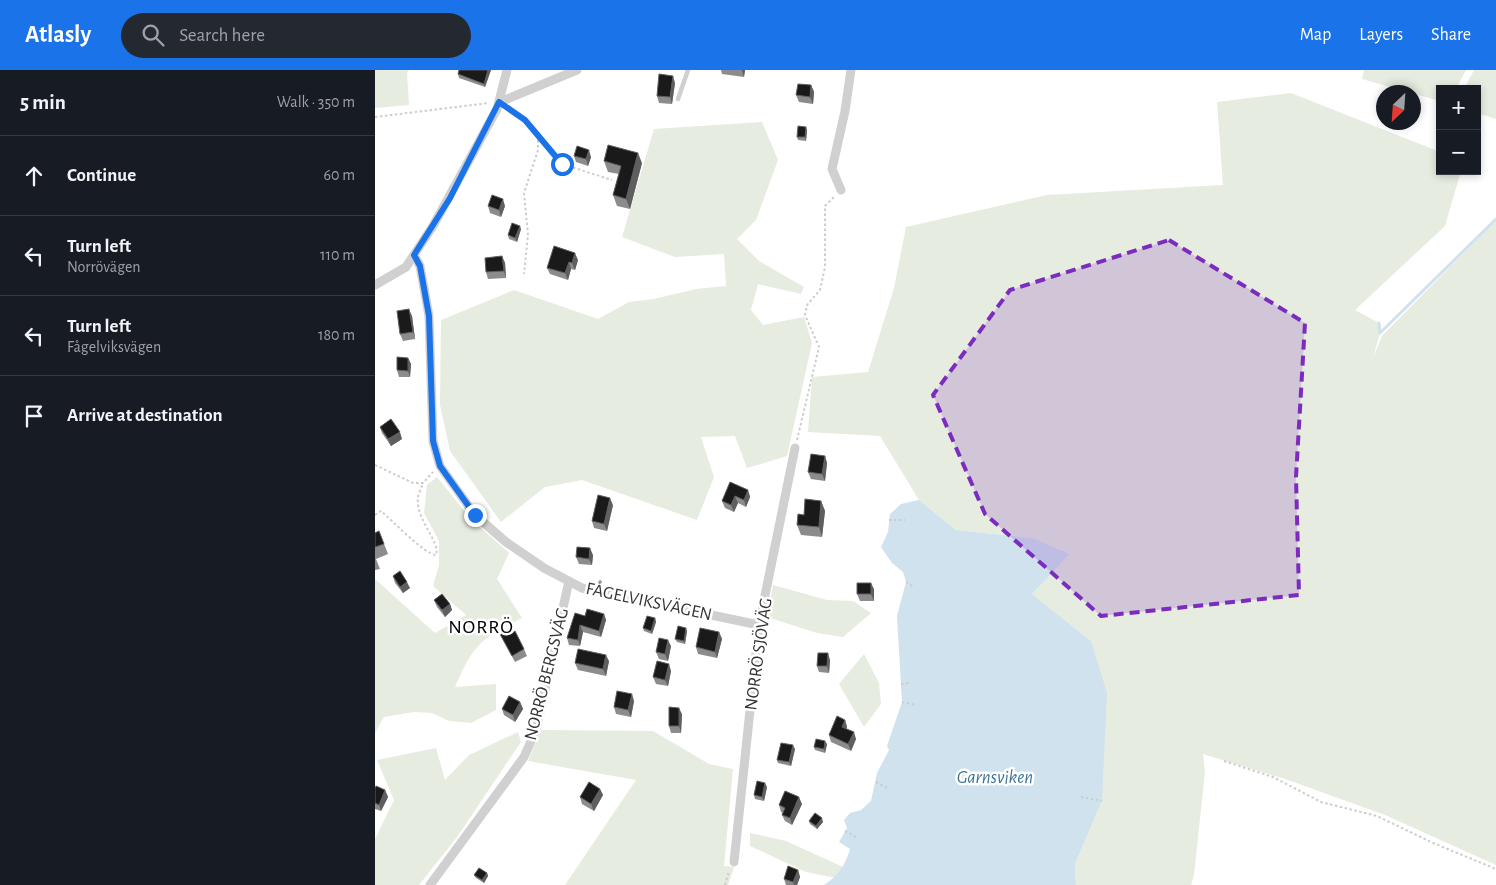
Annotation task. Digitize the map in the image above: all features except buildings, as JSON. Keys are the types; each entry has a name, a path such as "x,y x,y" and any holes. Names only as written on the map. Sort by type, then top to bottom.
{"street":[{"path":"375,285 406,267 450,198 499,102 507,70"},
{"path":"499,102 577,70"},
{"path":"841,190 832,169 845,111 851,70"},
{"name":"FÅGELVIKSVÄGEN","path":"414,255 420,266 429,316 433,441 439,462 475,515 506,542 544,568 582,588 759,625"},
{"name":"NORRÖ SJÖVÄG","path":"734,862 759,625 795,448"},
{"name":"NORRÖ BERGSVÄG","path":"430,885 524,758 536,730 569,581"}],"lane":[{"path":"678,99 688,70"}],"path":[{"path":"375,117 499,102 525,120 538,133 562,164 611,180"},
{"path":"524,274 528,235 524,194 538,150 538,133"},
{"path":"795,448 819,347 805,315 807,305 820,290 825,267 825,206 841,190"},
{"path":"375,515 381,511 426,550 436,555 438,550 436,542 426,529 417,499 423,483 430,477 439,462"},
{"path":"375,465 413,483 423,483"},
{"path":"889,520 905,520"},
{"path":"906,582 914,587"},
{"path":"901,684 909,683"},
{"path":"902,702 917,705"},
{"path":"1224,761 1273,777 1321,802 1377,816 1433,843 1496,869"},
{"path":"875,782 889,789"},
{"path":"1081,797 1102,801"},
{"path":"845,831 856,837"},
{"path":"725,885 734,862"}],"highlighted area":[{"path":"1169,240 1305,323 1296,477 1299,595 1101,616 985,514 933,395 1010,290"}],"shaded area":[{"path":"375,70 409,70 407,73 409,105 375,108"},
{"path":"1364,70 1466,70 1458,85 1436,85 1436,100 1421,96 1421,85 1383,85 1362,79"},
{"path":"1474,70 1496,70 1496,119 1481,114 1481,85 1466,85"},
{"path":"1291,93 1376,127 1376,130 1384,130 1436,150 1436,175 1460,175 1445,226 1355,310 1379,323 1380,333 1373,358 1382,336 1496,220 1496,865 1385,815 1288,780 1203,754 1205,772 1194,875 1191,885 1076,885 1075,864 1102,801 1091,641 1032,594 1070,554 1033,538 956,530 919,500 880,436 808,432 812,377 868,372 894,288 906,227 1047,195 1223,185 1217,102"},
{"path":"762,122 778,160 756,220 737,239 759,261 804,287 801,294 758,284 751,310 763,325 804,317 812,343 787,456 747,468 735,436 701,437 714,477 697,520 582,480 545,487 501,522 450,451 440,405 441,320 514,290 598,319 629,302 654,299 696,289 726,286 724,254 675,257 622,237 654,129"},
{"path":"437,477 470,518 509,553 497,579 522,618 497,631 480,644 468,661 455,687 496,684 496,710 471,723 449,721 432,713 414,712 384,717 375,733 375,579 435,633 466,615 433,586 439,565 439,541 424,513 427,485"},
{"path":"773,585 827,600 853,601 871,613 843,637 817,633 767,617"},
{"path":"864,654 879,683 881,704 864,727 839,684"},
{"path":"541,730 653,731 709,764 733,769 724,866 734,867 728,885 565,885 636,780 528,761"},
{"path":"518,732 521,742 457,837 419,885 375,885 375,839 394,800 377,760 436,748 445,780 469,755"},
{"path":"750,833 786,841 843,867 836,878 806,872 750,846"}],"water":[{"name":"Garnsviken","path":"919,500 956,530 1033,538 1070,554 1032,594 1091,641 1107,693 1102,801 1075,864 1076,885 824,885 837,874 846,861 850,849 839,842 847,828 844,820 850,813 861,810 871,801 877,773 889,750 887,746 902,702 897,616 906,582 903,572 892,563 881,547 888,532 890,514 901,504"}],"waterway":[{"path":"1379,323 1380,333 1496,219"}],"district":[{"name":"NORRÖ","path":"481,626"}],"route":[{"path":"475,515 440,466 433,441 429,316 420,266 414,255 450,198 483,130 497,109 499,102 525,120 538,133 562,164"}]}
